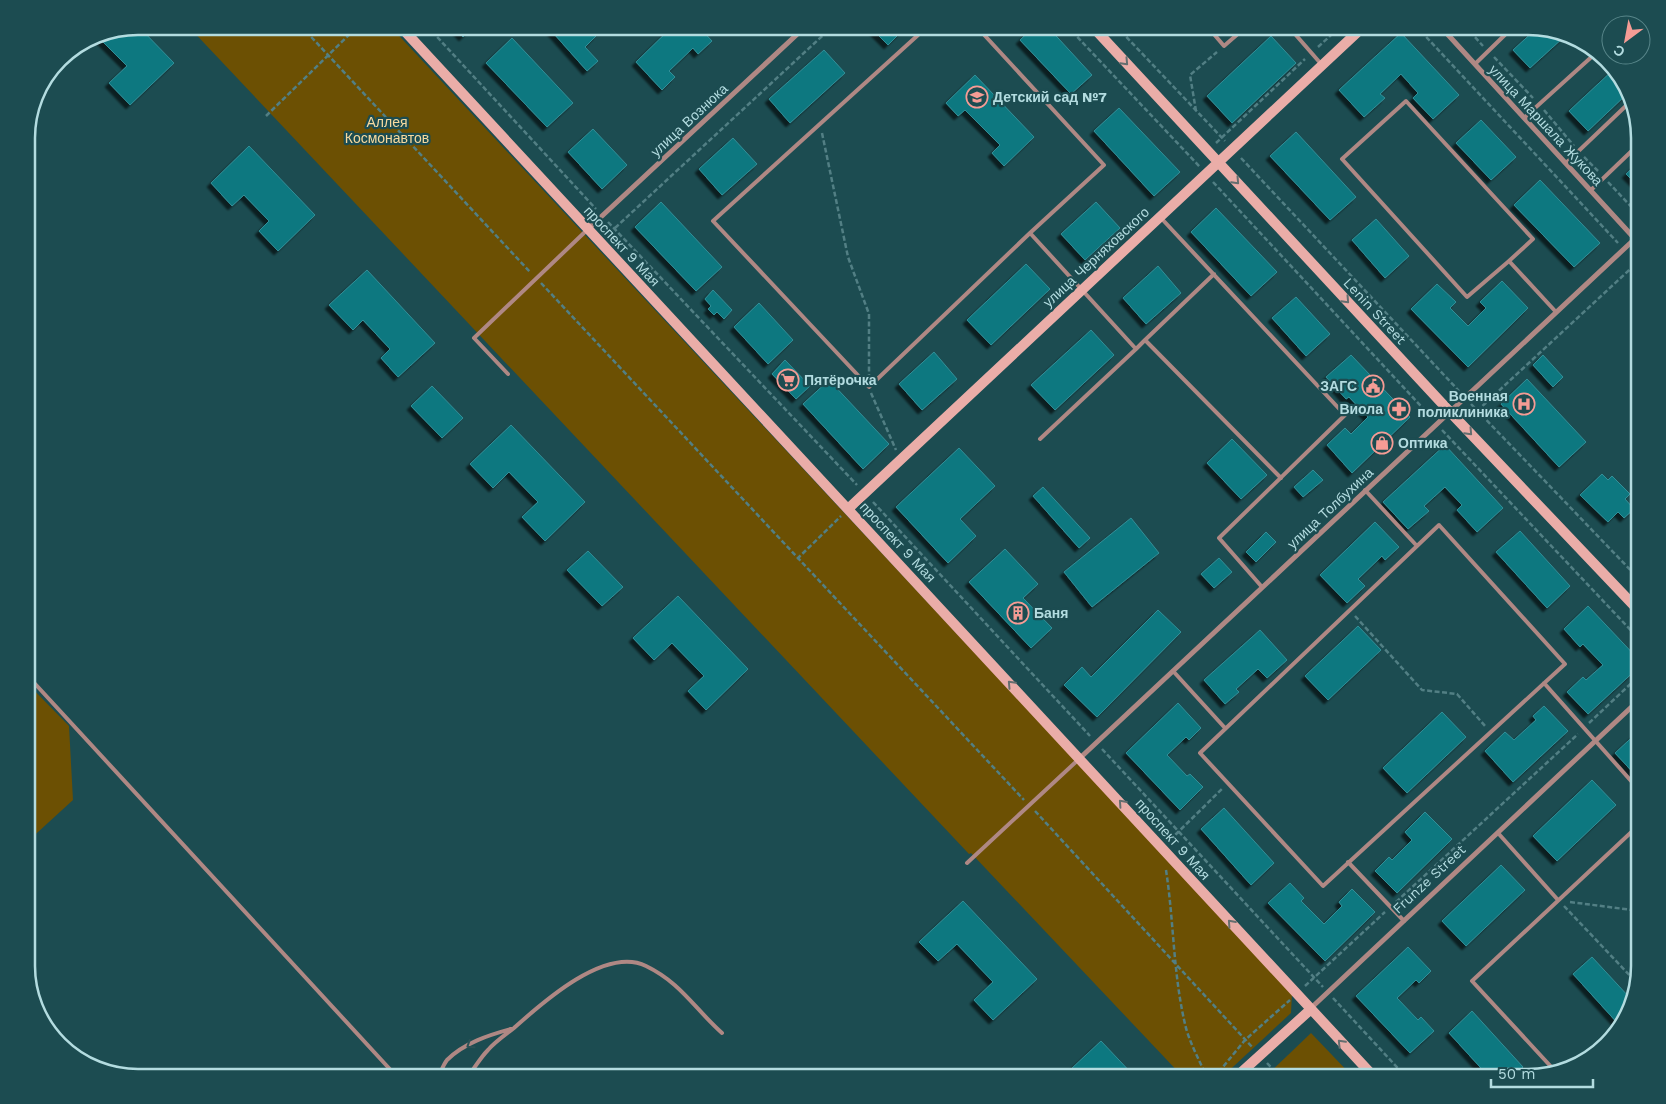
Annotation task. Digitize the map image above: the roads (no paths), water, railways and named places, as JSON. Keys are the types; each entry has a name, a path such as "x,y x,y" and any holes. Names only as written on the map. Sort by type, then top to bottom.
{"street":[{"name":"проспект 9 Мая","path":"408,35 1366,1069"},
{"name":"улица Вознюка","path":"588,229 796,35"},
{"name":"Lenin Street","path":"1100,35 1450,412 1631,603"},
{"name":"улица Черняховского","path":"848,509 1354,35"},
{"name":"улица Маршала Жукова","path":"1448,35 1591,190 1631,229"},
{"name":"улица Толбухина","path":"1080,758 1631,242"},
{"name":"Frunze Street","path":"1245,1069 1631,708"}],"lane":[{"path":"918,35 713,220 869,387 1104,165 984,35"},
{"path":"1215,35 1224,46 1237,35"},
{"path":"1296,35 1322,65"},
{"path":"1475,64 1505,35"},
{"path":"1525,118 1591,57"},
{"path":"1406,101 1534,239 1509,261 1467,297 1342,158 1406,101"},
{"path":"1566,163 1625,107"},
{"path":"1591,190 1631,152"},
{"path":"1160,216 1345,415 1218,538 1262,588"},
{"path":"508,374 474,338 588,229"},
{"path":"1030,233 1136,349"},
{"path":"1509,261 1556,312"},
{"path":"1040,439 1214,274"},
{"path":"1145,340 1281,478"},
{"path":"1365,490 1417,546"},
{"path":"1439,525 1565,664 1323,886 1200,753 1417,546 1439,525"},
{"path":"1173,671 1226,728"},
{"path":"1544,683 1631,780"},
{"path":"35,684 390,1069"},
{"path":"967,863 1080,758"},
{"path":"1551,1066 1472,981 1631,832"},
{"path":"1498,833 1558,900"},
{"path":"1348,862 1404,921"},
{"path":"474,1069 488,1050 545,1001 580,978 612,964 629,962 644,965 672,980 722,1033"},
{"path":"443,1069 447,1061 483,1037 513,1028"}],"place":[{"name":"Детский сад №7","path":"977,97"},
{"name":"Пятёрочка","path":"788,380"},
{"name":"ЗАГС","path":"1373,386"},
{"name":"Военная поликлиника","path":"1524,404"},
{"name":"Виола","path":"1399,409"},
{"name":"Оптика","path":"1382,443"},
{"name":"Баня","path":"1018,613"}],"park label":[{"name":"Аллея Космонавтов","path":"387,130"}]}
